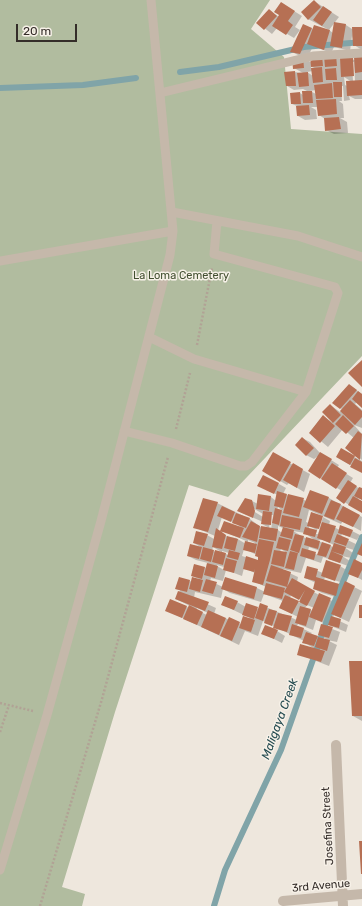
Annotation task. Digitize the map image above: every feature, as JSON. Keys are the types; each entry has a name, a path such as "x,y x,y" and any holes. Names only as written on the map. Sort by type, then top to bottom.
{"street":[{"name":"Josefina Street","path":"336,745 343,906"},
{"name":"3rd Avenue","path":"282,901 362,894"}],"lane":[{"path":"0,870 47,715 170,255 173,231 172,212 151,0"},
{"path":"160,93 313,56 362,53"},
{"path":"172,212 298,236 362,258"},
{"path":"124,431 172,444 240,466 246,466 252,462 306,392 338,293 335,287 214,254 217,221"},
{"path":"0,261 173,231"},
{"path":"149,337 194,359 306,392"}],"path":[{"path":"40,906 102,699 172,444 194,359 214,254"},
{"path":"0,703 47,715"},
{"path":"0,732 9,705"}],"green space":[{"name":"La Loma Cemetery","path":"0,0 270,0 251,29 284,57 291,129 362,134 362,356 228,497 189,485 115,712 62,887 85,894 82,906 0,906"}],"building":[{"path":"314,0 321,7 308,20 301,12"},
{"path":"281,2 295,11 288,21 293,25 286,35 272,26 279,15 274,12"},
{"path":"323,6 332,12 322,26 313,20"},
{"path":"269,9 277,16 264,30 256,23"},
{"path":"334,22 346,24 342,48 330,46"},
{"path":"303,24 312,28 300,54 290,52"},
{"path":"314,25 330,30 324,50 307,44"},
{"path":"352,27 362,27 362,46 353,46"},
{"path":"322,55 323,66 311,67 310,56"},
{"path":"336,55 337,66 325,67 324,56"},
{"path":"303,56 304,68 293,69 292,57"},
{"path":"362,56 362,72 355,73 354,57"},
{"path":"353,57 354,76 341,77 340,58"},
{"path":"322,67 323,82 313,83 311,68"},
{"path":"336,68 337,80 326,80 325,69"},
{"path":"295,71 296,86 286,86 284,72"},
{"path":"308,72 309,86 299,87 297,73"},
{"path":"362,80 362,95 347,96 346,81"},
{"path":"333,82 342,82 342,97 334,97"},
{"path":"332,83 333,98 316,99 314,85"},
{"path":"302,91 312,91 313,103 303,103"},
{"path":"300,92 301,104 291,104 290,93"},
{"path":"336,99 337,114 318,116 316,100"},
{"path":"309,105 310,115 297,116 296,106"},
{"path":"339,117 341,129 325,131 324,118"},
{"path":"362,360 362,387 348,373"},
{"path":"349,384 357,390 340,409 332,403"},
{"path":"358,391 362,394 362,408 352,399"},
{"path":"350,400 362,411 362,417 355,425 340,411"},
{"path":"330,404 341,415 333,423 322,412"},
{"path":"323,415 335,426 320,443 309,433"},
{"path":"343,415 354,426 346,434 335,424"},
{"path":"358,431 362,434 360,460 345,448"},
{"path":"302,437 314,448 306,456 295,445"},
{"path":"341,448 355,456 350,465 336,457"},
{"path":"273,452 291,462 280,482 262,471"},
{"path":"320,452 332,459 320,479 308,471"},
{"path":"355,458 362,462 362,473 350,467"},
{"path":"293,463 303,469 297,488 283,480"},
{"path":"332,463 347,473 336,489 321,479"},
{"path":"263,475 279,483 274,494 257,486"},
{"path":"348,480 357,486 344,504 336,498"},
{"path":"359,487 362,488 362,500 354,496"},
{"path":"310,490 329,497 322,514 303,507"},
{"path":"277,491 287,494 283,508 274,506"},
{"path":"258,494 271,496 269,511 256,509"},
{"path":"288,494 304,498 299,517 283,513"},
{"path":"353,496 362,501 362,513 348,505"},
{"path":"203,498 218,502 208,532 193,528"},
{"path":"245,498 252,500 255,511 253,518 237,511"},
{"path":"331,500 341,504 334,520 324,516"},
{"path":"222,506 235,512 231,522 217,516"},
{"path":"343,506 360,515 353,527 336,519"},
{"path":"275,508 282,510 279,525 272,523"},
{"path":"263,511 272,512 271,525 261,524"},
{"path":"311,512 323,516 319,529 307,526"},
{"path":"236,513 250,518 246,528 232,523"},
{"path":"282,515 302,519 300,530 280,526"},
{"path":"224,521 244,528 240,538 220,531"},
{"path":"251,521 260,526 257,542 242,537"},
{"path":"322,522 336,526 330,543 317,538"},
{"path":"340,525 353,530 350,537 338,533"},
{"path":"261,526 278,529 276,541 259,538"},
{"path":"283,527 294,530 292,539 280,536"},
{"path":"305,527 317,530 315,537 303,534"},
{"path":"216,528 226,535 222,549 212,547"},
{"path":"196,531 208,534 204,546 193,543"},
{"path":"295,534 304,536 299,553 290,550"},
{"path":"337,534 349,539 346,546 334,542"},
{"path":"227,536 238,539 235,551 224,548"},
{"path":"279,537 291,540 288,551 276,548"},
{"path":"306,537 320,541 318,549 304,545"},
{"path":"259,539 274,542 263,585 252,582 255,569 254,572 243,569 246,556 258,560 258,557 255,556"},
{"path":"245,541 257,544 255,553 243,550"},
{"path":"322,542 331,545 326,557 317,555"},
{"path":"334,543 346,547 343,555 331,551"},
{"path":"362,543 362,556 357,554"},
{"path":"190,544 202,547 199,559 187,556"},
{"path":"203,547 214,550 211,562 200,559"},
{"path":"302,548 316,552 314,560 300,556"},
{"path":"215,550 226,553 223,565 212,562"},
{"path":"229,550 240,553 238,560 227,557"},
{"path":"274,550 287,552 284,567 271,564"},
{"path":"290,551 298,553 294,570 285,568"},
{"path":"331,551 343,556 340,563 328,559"},
{"path":"226,558 237,561 234,573 223,570"},
{"path":"354,559 362,563 362,570 358,578 348,574"},
{"path":"326,560 341,565 335,581 321,576"},
{"path":"207,563 218,566 215,578 204,575"},
{"path":"194,564 205,567 202,579 191,576"},
{"path":"271,565 291,572 287,587 266,581"},
{"path":"307,566 318,569 316,577 339,584 336,596 313,589 315,581 304,578"},
{"path":"179,577 190,580 187,592 175,589"},
{"path":"192,577 203,580 200,592 189,589"},
{"path":"225,577 257,587 254,599 221,589"},
{"path":"292,578 315,591 307,606 299,602 305,590 299,600 284,592"},
{"path":"206,579 217,582 213,594 202,591"},
{"path":"345,581 355,586 341,618 331,614"},
{"path":"266,583 285,588 282,599 263,594"},
{"path":"178,591 209,602 205,611 175,599"},
{"path":"319,593 331,598 322,622 309,617"},
{"path":"285,595 299,601 292,614 279,608"},
{"path":"225,596 238,601 234,610 221,605"},
{"path":"170,599 187,606 182,618 165,611"},
{"path":"246,603 258,607 254,619 242,615"},
{"path":"260,603 268,606 263,621 255,618"},
{"path":"189,605 203,612 197,625 183,619"},
{"path":"359,605 362,605 362,618 359,618"},
{"path":"300,606 311,609 306,626 295,623"},
{"path":"269,609 277,611 272,626 264,623"},
{"path":"208,610 226,618 219,635 201,627"},
{"path":"278,613 292,616 287,632 273,628"},
{"path":"243,616 255,620 251,632 239,628"},
{"path":"331,616 341,619 339,628 328,625"},
{"path":"229,617 240,622 232,641 220,636"},
{"path":"292,624 304,628 301,638 289,635"},
{"path":"321,624 333,627 329,638 318,635"},
{"path":"265,625 278,630 274,639 261,634"},
{"path":"306,632 318,636 314,646 302,643"},
{"path":"318,637 330,640 327,651 315,647"},
{"path":"300,644 325,651 321,662 297,655"},
{"path":"349,661 362,661 362,716 352,716"},
{"path":"359,841 362,841 362,874 361,874"}],"waterway":[{"path":"180,72 219,67 304,47 362,42"},
{"path":"0,88 83,85 136,78"},
{"name":"Maligaya Creek","path":"214,906 225,870 281,750 327,620 362,537"}]}
